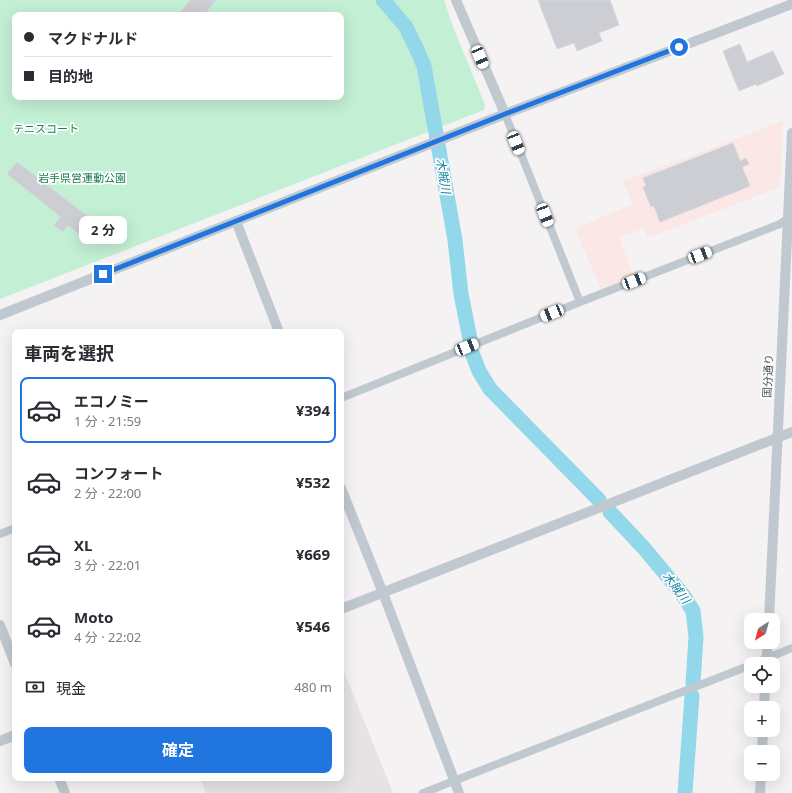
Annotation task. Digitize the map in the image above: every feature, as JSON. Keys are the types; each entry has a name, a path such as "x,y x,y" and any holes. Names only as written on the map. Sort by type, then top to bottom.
{"street":[{"path":"456,0 505,114 580,302"},
{"path":"0,315 351,174 792,4"},
{"name":"国分通り","path":"769,613 790,216 792,133"},
{"path":"344,397 780,224 790,216"},
{"path":"236,221 278,329"},
{"path":"344,608 792,432"},
{"path":"344,496 383,593 459,793"},
{"path":"0,534 12,529"},
{"path":"0,625 12,656"},
{"path":"775,657 792,648"},
{"path":"423,793 744,667"},
{"path":"0,741 12,736"},
{"path":"61,781 65,793"},
{"path":"760,793 761,781"}],"shaded area":[{"path":"783,121 780,187 648,238 644,228 619,238 634,276 601,289 575,229 633,204 623,181"},
{"path":"344,671 393,793 206,793 201,781 344,781"}],"green space":[{"name":"岩手県営運動公園","path":"0,0 444,0 452,24 485,105 484,110 0,299"}],"building":[{"path":"190,0 216,0 206,12 180,12"},
{"path":"538,0 610,0 619,25 599,33 602,41 577,51 574,43 557,49"},
{"path":"740,44 747,62 773,51 784,74 757,86 756,84 739,91 723,51"},
{"path":"733,143 740,161 746,158 749,164 742,167 750,186 660,222 654,206 651,207 643,187 646,186 643,178"},
{"path":"17,162 91,219 79,234 68,225 63,232 54,225 61,217 7,174"}],"waterway":[{"name":"木賊川","path":"383,0 406,27 424,66 455,240 461,294 470,339"},
{"name":"木賊川","path":"472,353 479,371 490,389 599,500"},
{"name":"木賊川","path":"610,512 643,547 683,595 693,611 696,637 693,683"},
{"name":"木賊川","path":"685,793 692,696"}],"route":[{"path":"103,274 351,174 679,47"}],"park label":[{"name":"テニスコート","path":"46,129"}]}
